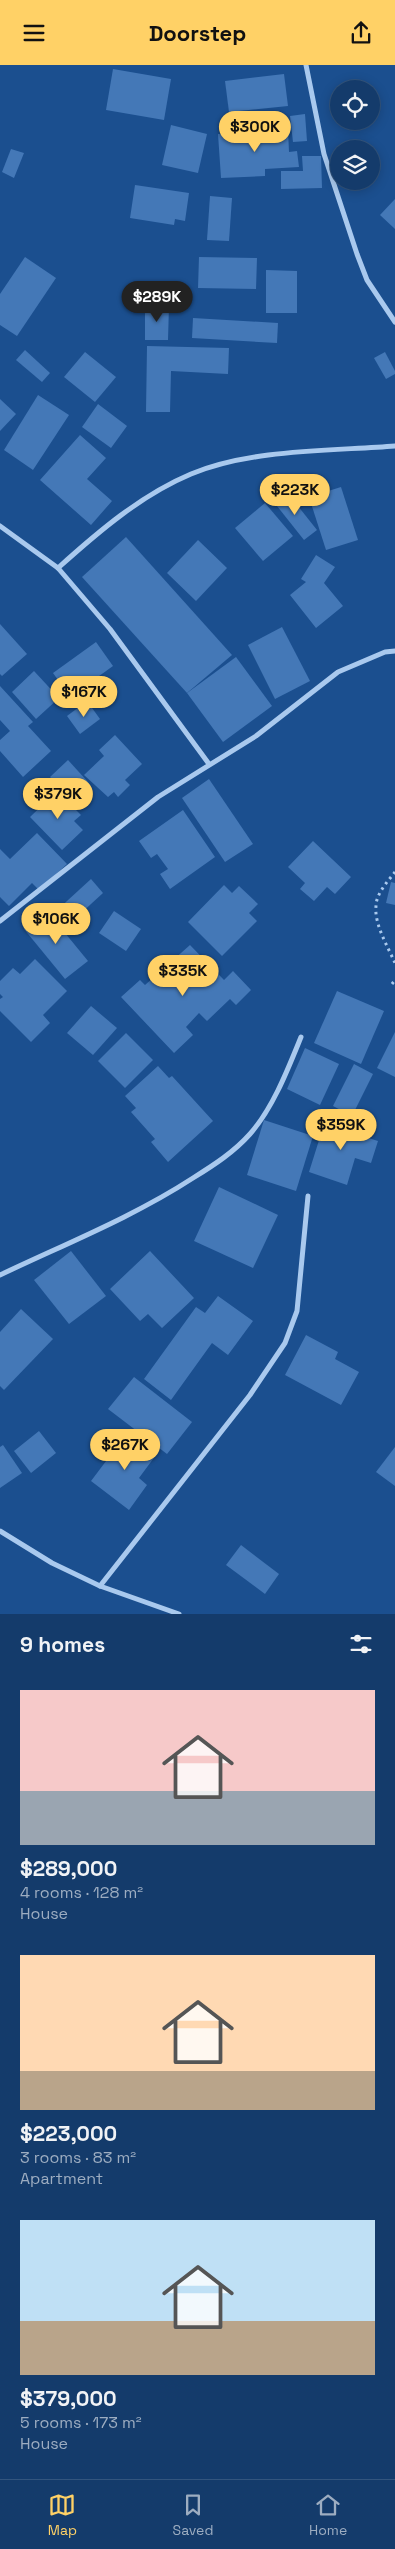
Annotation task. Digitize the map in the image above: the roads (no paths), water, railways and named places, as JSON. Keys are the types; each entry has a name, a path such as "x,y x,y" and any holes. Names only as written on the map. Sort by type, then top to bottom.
{"street":[{"path":"306,65 324,154 357,254 367,280 395,322"},
{"path":"58,568 91,539 143,499 192,473 257,456 395,446"},
{"path":"0,526 58,568 110,629 209,764"},
{"path":"0,921 158,797 256,736 338,672 385,652 395,651"},
{"path":"0,1275 155,1203 226,1157 251,1133 273,1098 285,1077 301,1037"},
{"path":"100,1586 250,1395 285,1343 297,1311 308,1196"},
{"path":"0,1531 52,1563 100,1586 179,1614"}]}
